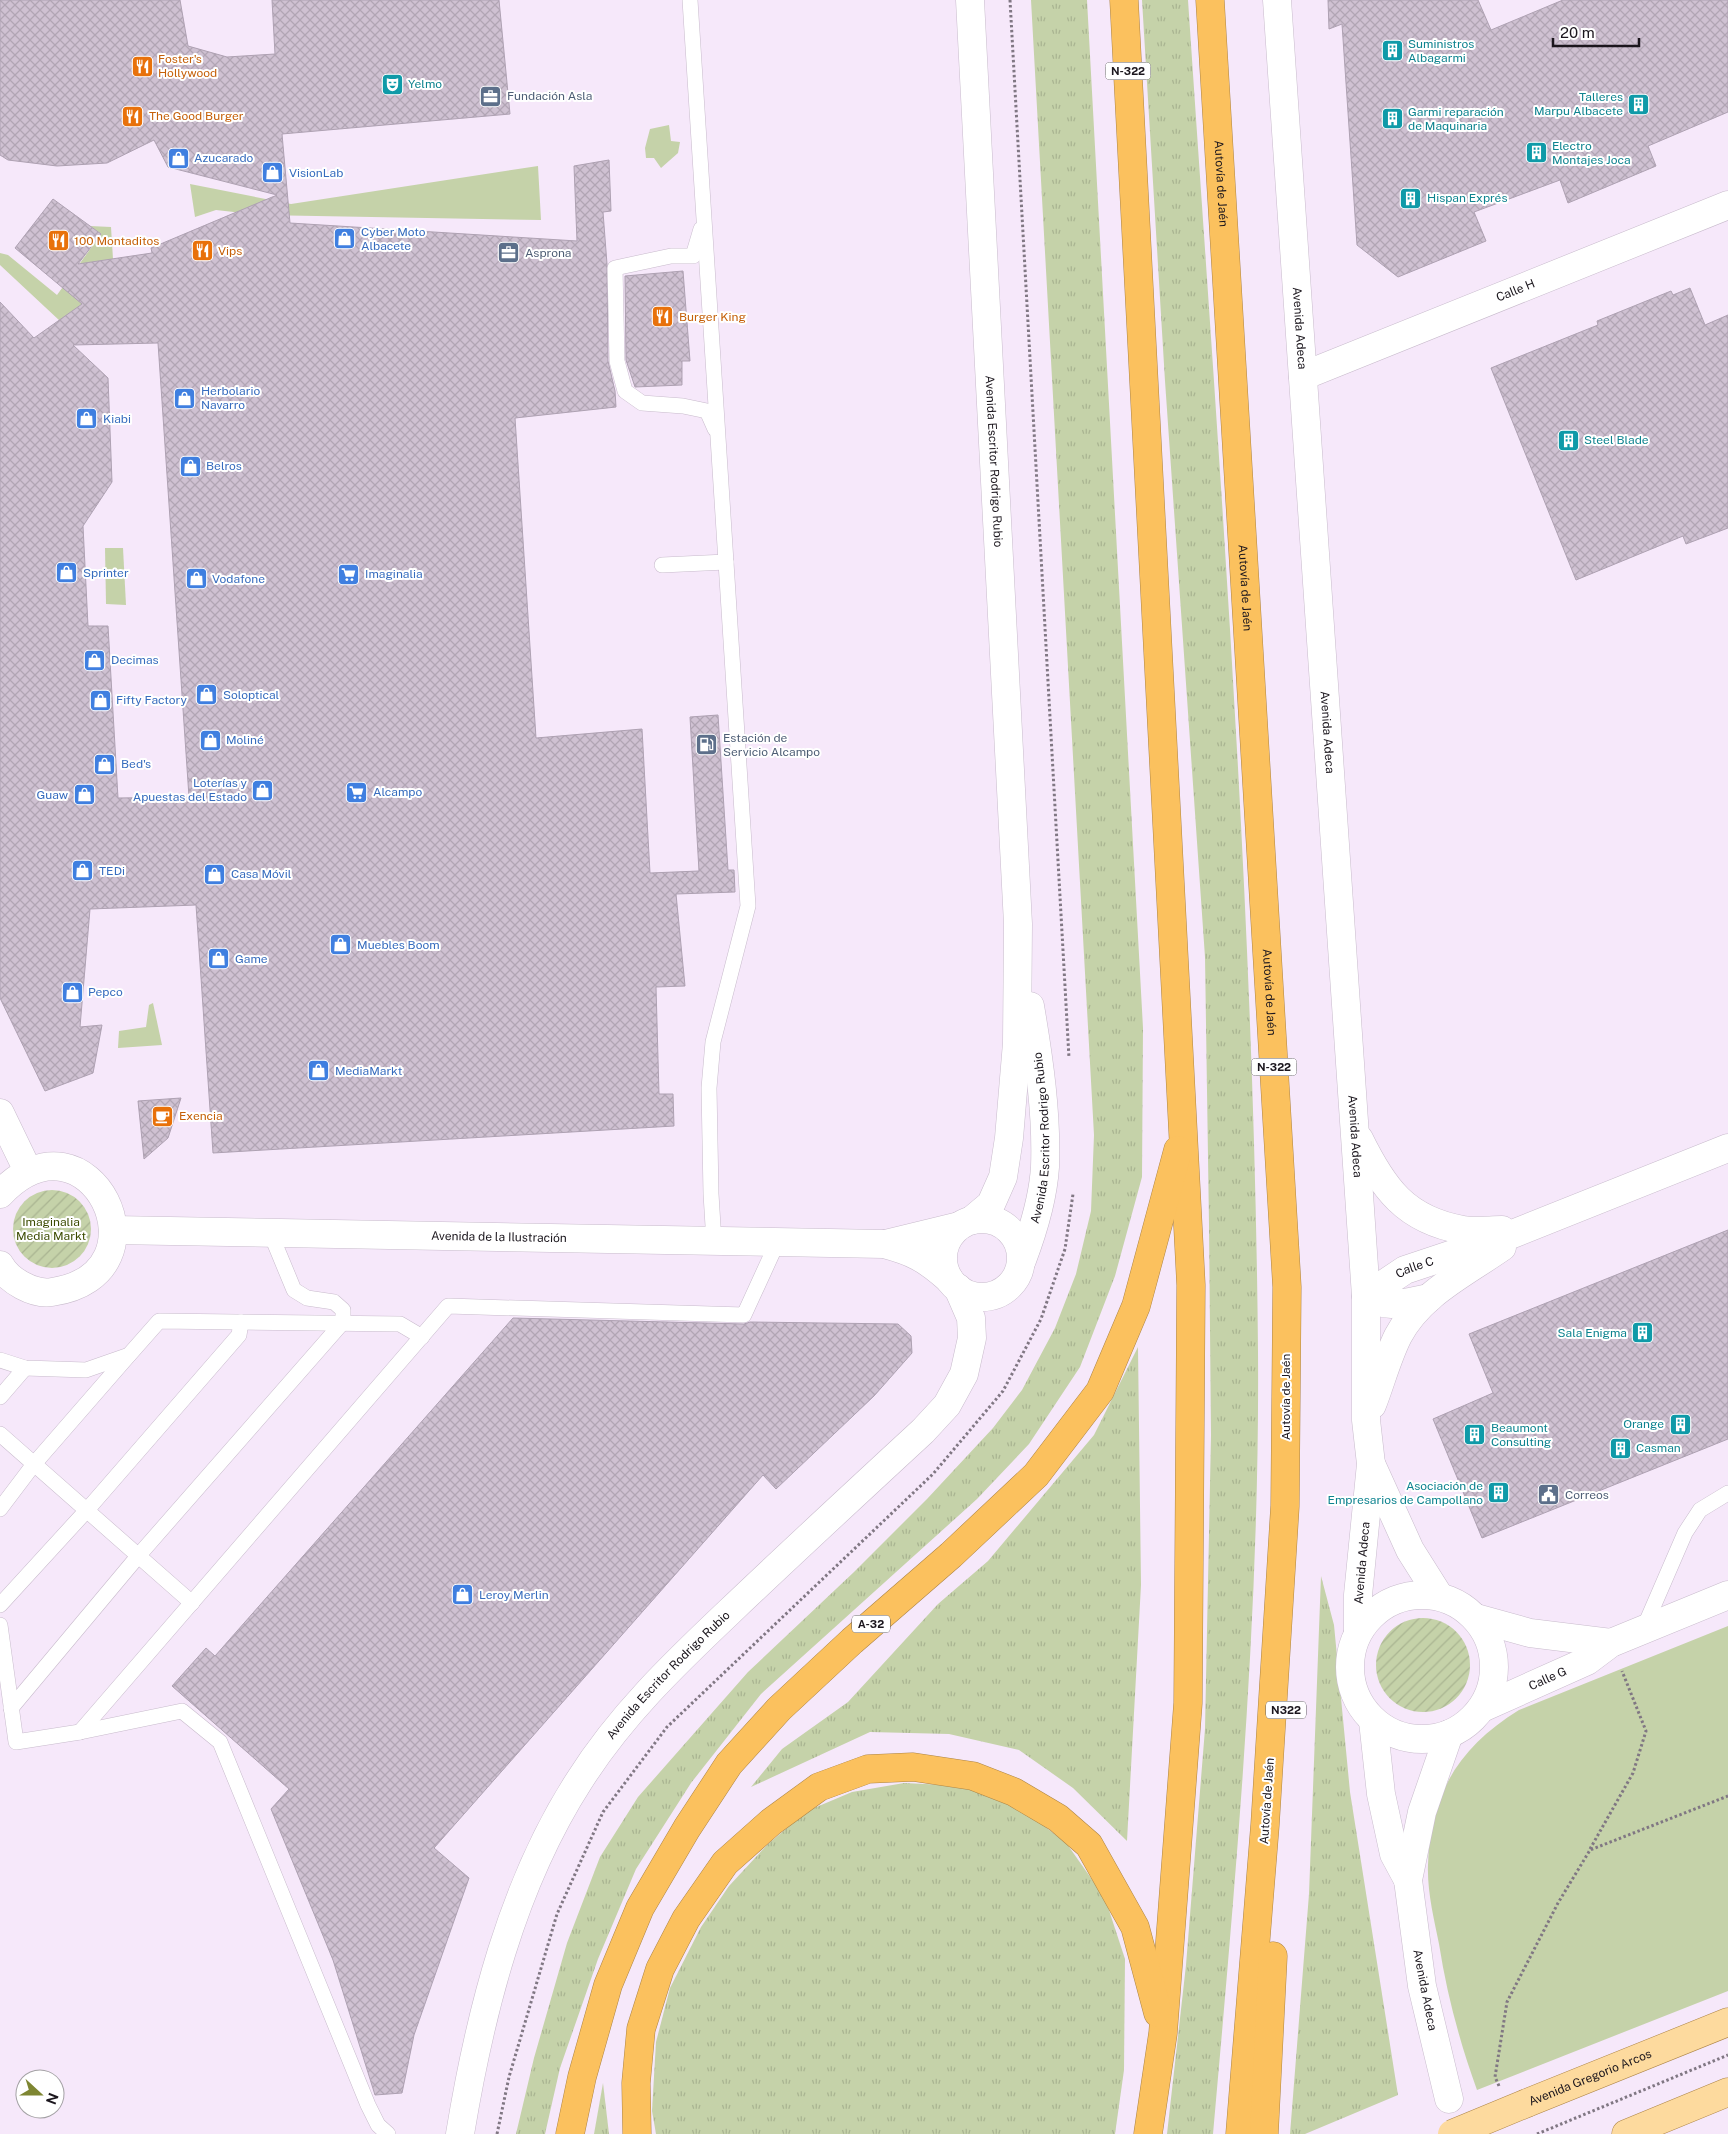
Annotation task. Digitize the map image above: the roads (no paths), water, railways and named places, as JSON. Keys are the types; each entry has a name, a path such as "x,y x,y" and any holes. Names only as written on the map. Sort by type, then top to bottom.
{"highway":[{"name":"N-322","path":"1124,0 1191,1285 1188,1703 1163,2033 1148,2134"},
{"name":"Autovía de Jaén","path":"1210,0 1287,1287 1284,1516 1265,1825 1240,2134"},
{"name":"A-32","path":"570,2134 582,2077 608,1985 640,1908 687,1828 729,1764 779,1709 801,1688 852,1640 951,1555 1036,1475 1100,1391 1136,1306 1184,1127"},
{"name":"N322","path":"1264,2134 1296,1525 1287,1287"},
{"path":"637,2134 636,2083 642,2029 660,1969 686,1919 725,1862 771,1822 819,1788 868,1769 914,1767 973,1776 1014,1792 1058,1818 1088,1845 1135,1927 1163,2033"}],"main road":[{"name":"Avenida Gregorio Arcos","path":"1452,2134 1728,2022"},
{"path":"1626,2134 1728,2092"}],"street":[{"name":"Avenida Escritor Rodrigo Rubio","path":"965,1223 992,1204 1003,1177 1009,1138 1017,1043 1018,924 970,0"},
{"name":"Avenida Adeca","path":"1277,0 1366,1296 1366,1420 1371,1464 1358,1595 1358,1632"},
{"name":"Calle H","path":"1302,376 1728,205"},
{"name":"Avenida Escritor Rodrigo Rubio","path":"1018,924 1038,1052 1043,1108 1045,1168 1034,1230 1022,1260"},
{"path":"0,1113 28,1171"},
{"name":"Calle C","path":"1353,1126 1374,1170 1388,1190 1414,1212 1440,1224 1465,1230 1502,1230 1533,1226"},
{"name":"Calle C","path":"1429,1298 1398,1304 1378,1304 1366,1296 1405,1270 1533,1226 1728,1148"},
{"path":"0,1194 11,1181 28,1171 45,1167 62,1168 79,1173 93,1183 104,1197 111,1212 113,1230 108,1254 94,1275 74,1288 49,1292 31,1289 15,1281 0,1266"},
{"path":"987,1219 1000,1222 1009,1229 1020,1247 1022,1260 1019,1272 1012,1284 997,1294 983,1297 969,1295 953,1284 944,1266 946,1244 953,1232 965,1223 987,1219"},
{"name":"Avenida de la Ilustración","path":"113,1230 884,1244 965,1223"},
{"name":"Calle C","path":"1366,1420 1398,1337 1413,1314 1447,1283 1533,1226"},
{"name":"Avenida de la Ilustración","path":"884,1244 911,1252 930,1262 953,1284"},
{"name":"Avenida Escritor Rodrigo Rubio","path":"460,2134 468,2087 486,2009 512,1917 539,1855 578,1782 615,1729 658,1680 763,1579 923,1431 946,1405 964,1374 972,1338 971,1318 953,1284"},
{"name":"Avenida Adeca","path":"1371,1464 1410,1550 1439,1596"},
{"path":"1413,1595 1439,1596 1457,1603 1476,1618 1486,1632 1492,1647 1494,1672 1492,1686 1482,1708 1469,1722 1449,1734 1422,1740 1398,1736 1385,1730 1373,1721 1357,1699 1350,1674 1350,1657 1358,1632 1374,1613 1391,1602 1413,1595"},
{"name":"Calle G","path":"1482,1708 1587,1661 1611,1643 1728,1595"},
{"name":"Calle G","path":"1476,1618 1530,1633 1611,1643"},
{"name":"Avenida Adeca","path":"1373,1721 1381,1794 1394,1854 1408,1880"},
{"name":"Avenida Adeca","path":"1449,1734 1422,1812 1408,1880 1422,1986 1449,2099"}],"lane":[{"path":"690,0 748,906 713,1042 709,1088 714,1242"},
{"path":"704,216 693,256 671,256 615,268 617,361 626,390 642,403 683,406 707,411 718,437"},
{"path":"662,565 726,562"},
{"path":"11,1708 139,1555 344,1322 344,1310 334,1302 307,1298 294,1290 270,1232"},
{"path":"80,1732 448,1306 744,1315 777,1243"},
{"path":"0,1508 34,1464 159,1320 400,1324 422,1337"},
{"path":"0,1605 87,1510 239,1335 241,1322"},
{"path":"0,1360 25,1368 86,1370 129,1355"},
{"path":"0,1398 25,1368"},
{"path":"0,1434 192,1602"},
{"path":"1643,1630 1685,1532 1700,1510 1728,1493"},
{"path":"0,1625 16,1742 80,1732 182,1711 220,1742 368,2105 378,2124 388,2134"}],"place":[{"name":"Suministros Albagarmi","path":"1392,51"},
{"name":"Foster's Hollywood","path":"142,66"},
{"name":"Yelmo","path":"392,84"},
{"name":"Fundación Asla","path":"491,96"},
{"name":"Talleres Marpu Albacete","path":"1639,104"},
{"name":"The Good Burger","path":"133,116"},
{"name":"Garmi reparación de Maquinaria","path":"1392,119"},
{"name":"Electro Montajes Joca","path":"1536,153"},
{"name":"Azucarado","path":"178,158"},
{"name":"VisionLab","path":"273,173"},
{"name":"Hispan Exprés","path":"1411,198"},
{"name":"Cyber Moto Albacete","path":"345,239"},
{"name":"100 Montaditos","path":"58,241"},
{"name":"Vips","path":"202,251"},
{"name":"Asprona","path":"509,253"},
{"name":"Burger King","path":"663,317"},
{"name":"Herbolario Navarro","path":"185,398"},
{"name":"Kiabi","path":"87,419"},
{"name":"Steel Blade","path":"1568,440"},
{"name":"Belros","path":"190,466"},
{"name":"Sprinter","path":"67,573"},
{"name":"Imaginalia","path":"349,574"},
{"name":"Vodafone","path":"196,579"},
{"name":"Decimas","path":"95,660"},
{"name":"Soloptical","path":"207,695"},
{"name":"Fifty Factory","path":"100,700"},
{"name":"Moliné","path":"210,740"},
{"name":"Estación de Servicio Alcampo","path":"707,745"},
{"name":"Bed's","path":"105,764"},
{"name":"Loterías y Apuestas del Estado","path":"263,790"},
{"name":"Alcampo","path":"357,792"},
{"name":"Guaw","path":"84,795"},
{"name":"TEDi","path":"83,871"},
{"name":"Casa Móvil","path":"215,874"},
{"name":"Muebles Boom","path":"341,945"},
{"name":"Game","path":"219,959"},
{"name":"Pepco","path":"72,992"},
{"name":"MediaMarkt","path":"319,1071"},
{"name":"Exencia","path":"163,1116"},
{"name":"Sala Enigma","path":"1643,1333"},
{"name":"Orange","path":"1680,1424"},
{"name":"Beaumont Consulting","path":"1475,1435"},
{"name":"Casman","path":"1620,1448"},
{"name":"Asociación de Empresarios de Campollano","path":"1499,1493"},
{"name":"Correos","path":"1549,1495"},
{"name":"Leroy Merlin","path":"463,1595"}],"park label":[{"name":"Imaginalia Media Markt","path":"51,1229"}]}
